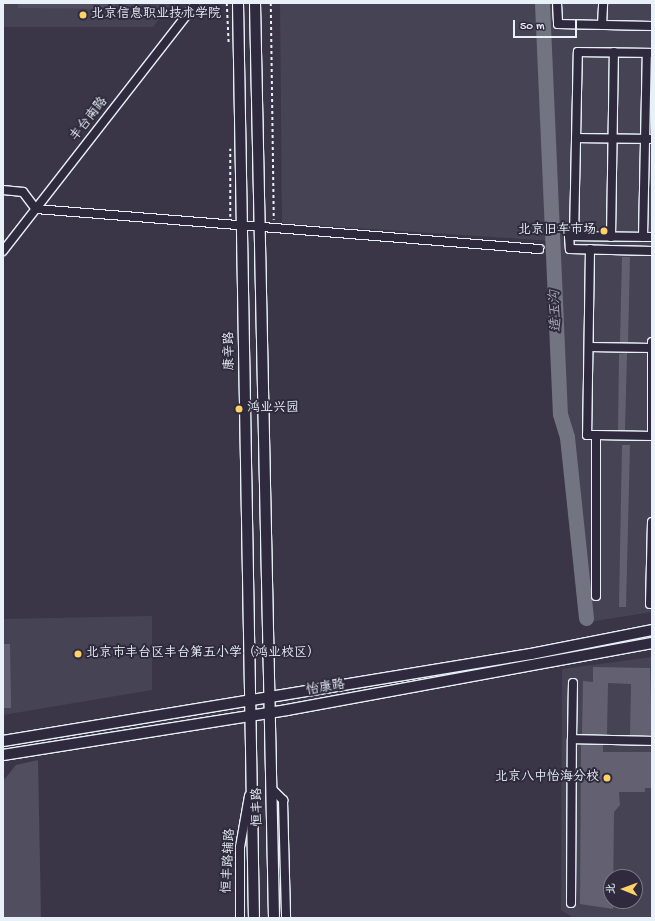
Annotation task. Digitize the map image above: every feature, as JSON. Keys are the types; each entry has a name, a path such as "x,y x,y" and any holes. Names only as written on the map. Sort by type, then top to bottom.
{"main road":[{"name":"康辛路","path":"238,3 249,699"},
{"path":"255,3 262,228 271,696"},
{"name":"怡康路","path":"3,741 652,630"},
{"name":"怡康路","path":"3,755 272,712 652,643"},
{"name":"恒丰路","path":"271,696 274,918"},
{"name":"恒丰路","path":"249,699 254,918"}],"street":[{"name":"丰台南路","path":"3,251 196,3"},
{"path":"556,3 558,24 652,26"},
{"path":"602,25 603,3"},
{"path":"574,236 578,52 614,52 650,53 649,139 643,237"},
{"path":"611,237 614,52"},
{"path":"576,138 649,139"},
{"path":"3,190 23,192 36,209 274,230 539,249"},
{"path":"652,237 569,236 570,249 652,251"},
{"path":"590,249 587,435 652,436"},
{"path":"652,342 652,433"},
{"path":"588,347 652,348"},
{"path":"596,435 596,596"},
{"path":"650,604 652,522"},
{"path":"571,903 573,683"},
{"path":"572,739 652,741"},
{"name":"恒丰路辅路","path":"240,918 240,847 251,782"},
{"path":"272,789 283,800 286,918"}],"path":[{"path":"227,3 229,50"},
{"path":"271,3 274,230"},
{"path":"230,142 230,226"}],"shaded area":[{"name":"北京信息职业技术学院","path":"3,3 172,3 153,27 3,27"},
{"path":"18,3 115,3 115,9 18,8"},
{"path":"280,3 539,3 551,241 282,223"},
{"name":"北京旧车市场","path":"544,3 652,3 652,612 589,622 573,436 565,416"},
{"name":"北京市丰台区丰台第五小学（鸿业校区）","path":"152,616 152,690 3,715 3,619"},
{"name":"北京八中怡海分校","path":"652,657 652,918 574,918 561,910 562,669"},
{"path":"38,760 41,918 3,918 3,781 16,765"}],"building":[{"path":"622,257 630,257 628,342 620,342"},
{"path":"627,353 625,430 618,430 619,354"},
{"path":"622,445 630,445 626,607 619,607"},
{"path":"3,644 10,644 11,708 3,708"},
{"path":"593,667 650,668 652,735 630,735 631,684 608,683 607,734 582,734 583,681 593,682"},
{"path":"581,745 603,745 603,752 652,752 652,788 645,788 645,792 619,792 620,805 614,812 613,869 603,869 603,907 580,904"}],"waterway":[{"name":"造玉沟","path":"542,3 560,414 567,437 586,618"}],"place":[{"name":"北京信息职业技术学院","path":"83,15"},
{"name":"北京旧车市场","path":"604,231"},
{"name":"鸿业兴园","path":"239,409"},
{"name":"北京市丰台区丰台第五小学（鸿业校区）","path":"78,654"},
{"name":"北京八中怡海分校","path":"607,778"}]}
